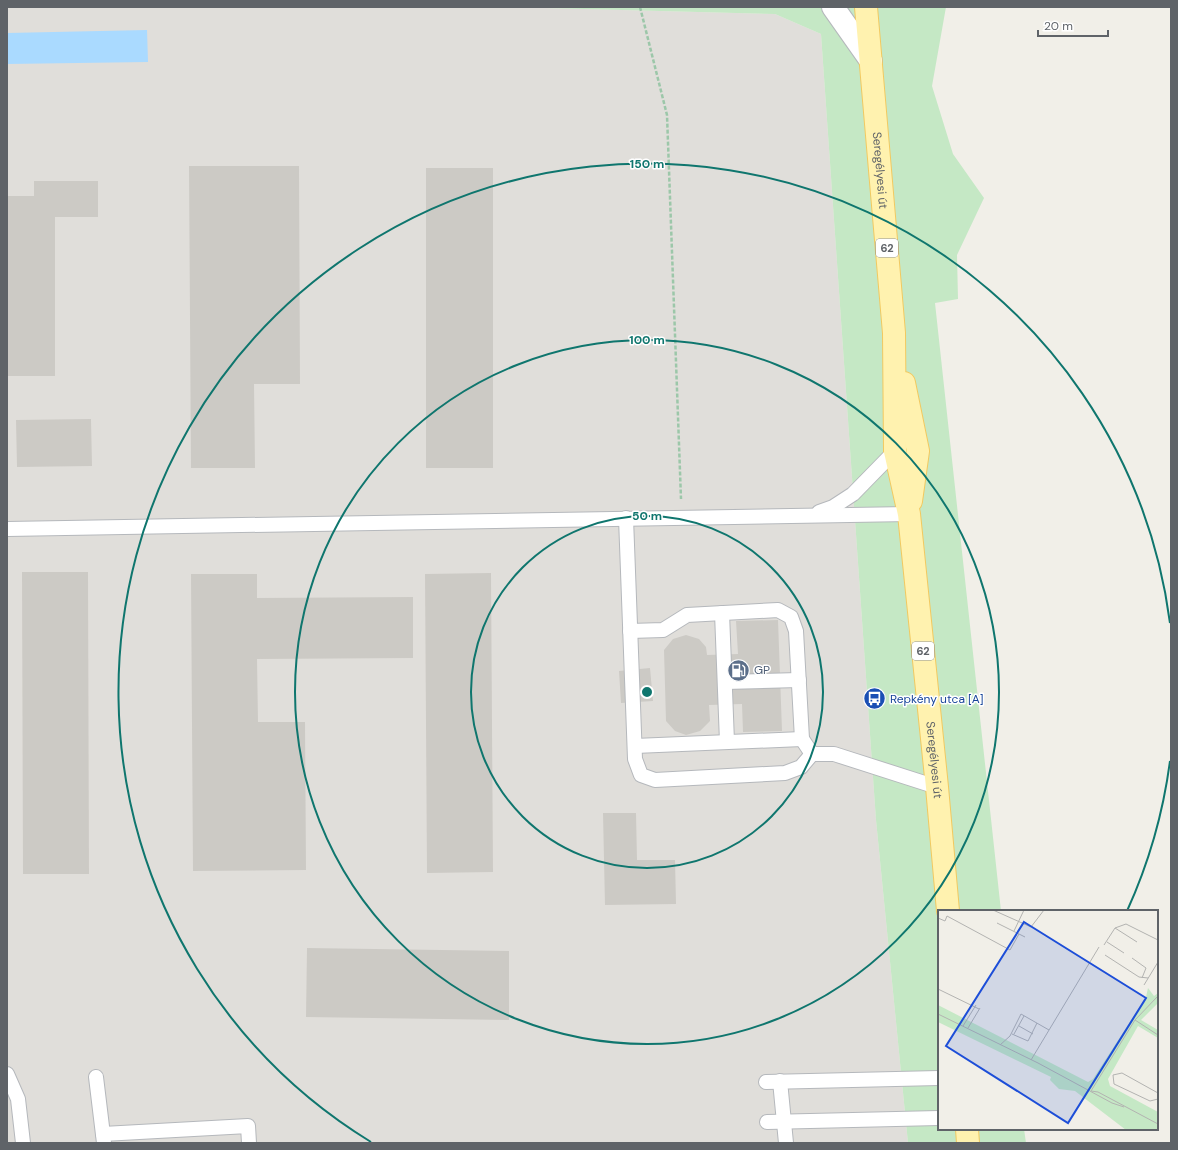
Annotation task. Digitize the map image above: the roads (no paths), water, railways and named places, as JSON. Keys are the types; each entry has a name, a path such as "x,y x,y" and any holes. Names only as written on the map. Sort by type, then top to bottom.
{"main road":[{"name":"Seregélyesi út","path":"866,7 894,333 895,451 909,514 948,910"},
{"name":"Seregélyesi út","path":"894,333 918,451 909,514"},
{"path":"967,1130 968,1143"}],"street":[{"path":"834,7 871,61"}],"lane":[{"path":"807,515 833,508 853,494 895,451"},
{"path":"7,529 909,514"},
{"path":"626,518 635,759 641,775 655,780 785,773 801,767 812,754 834,754 937,787"},
{"path":"630,631 663,630 687,616 778,610 791,617 796,631 802,739 812,754"},
{"path":"722,613 727,742"},
{"path":"725,682 799,680"},
{"path":"635,746 802,739"},
{"path":"7,1074 18,1099 22,1143"},
{"path":"96,1077 103,1139 248,1126 250,1143"},
{"path":"766,1082 938,1078"},
{"path":"780,1081 786,1143"},
{"path":"766,1122 783,1120 938,1118"}],"water":[{"path":"147,30 148,62 7,64 7,33"}],"place":[{"name":"GP","path":"738,670"},
{"name":"Repkény utca [A]","path":"874,699"}]}
